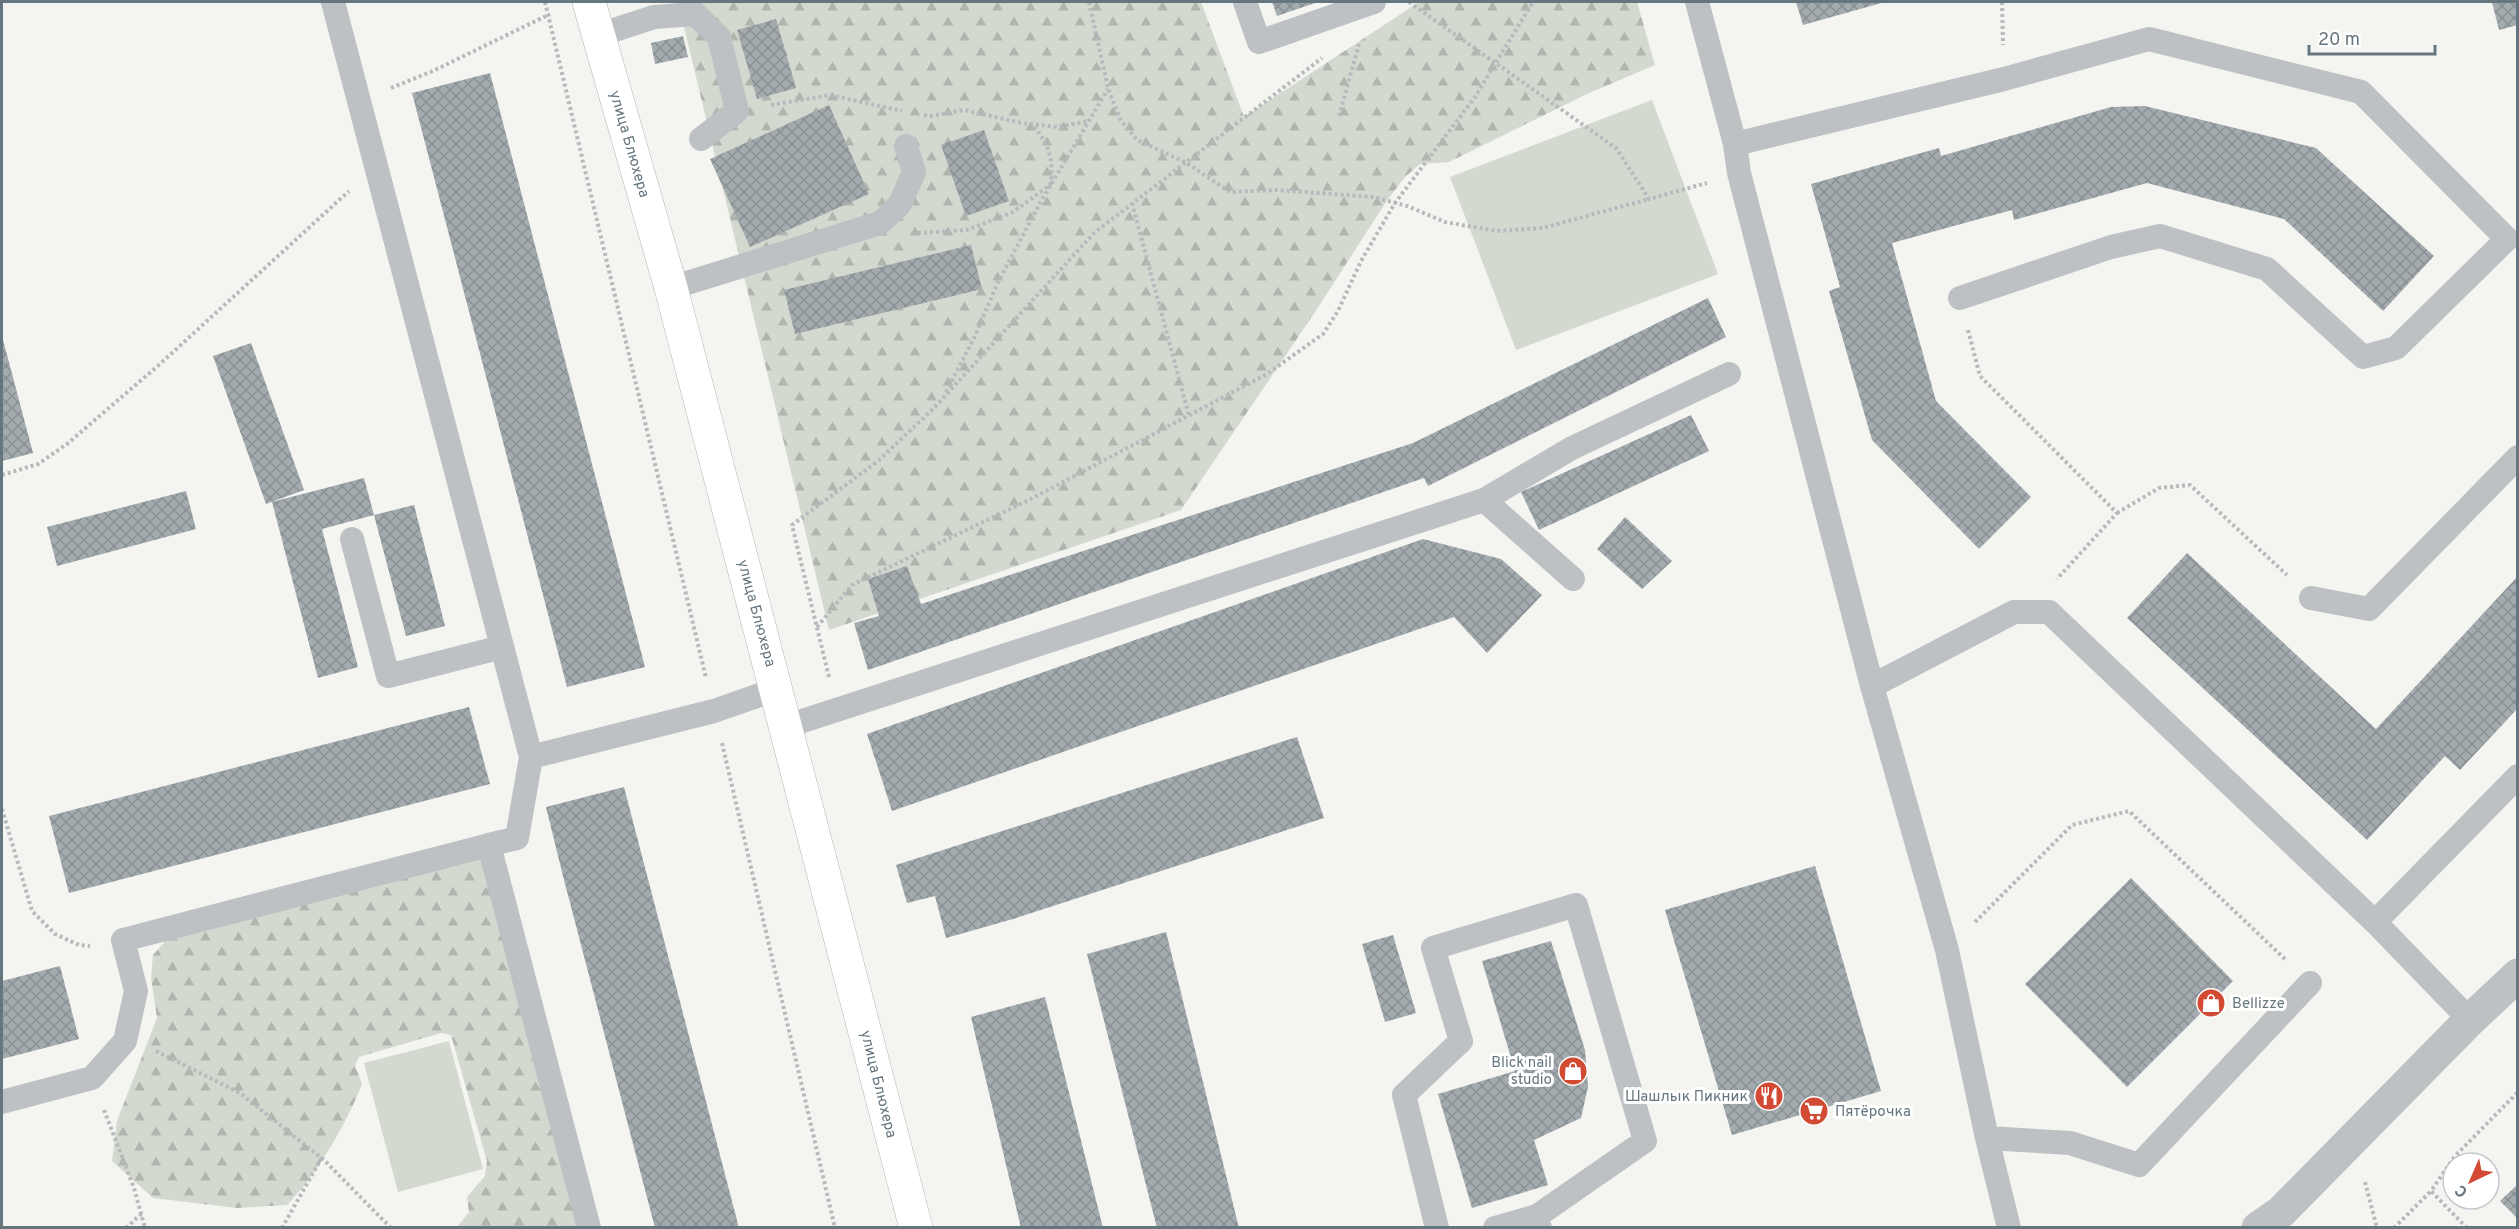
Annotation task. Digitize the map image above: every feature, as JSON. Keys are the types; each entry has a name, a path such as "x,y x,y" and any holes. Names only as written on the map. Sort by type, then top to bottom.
{"street":[{"name":"улица Блюхера","path":"590,2 671,288 916,1227"},
{"path":"2278,1222 2470,1020 2517,975"}],"lane":[{"path":"2,1102 92,1078 125,1041 136,991 123,940 517,838 531,757 333,2"},
{"path":"1245,2 1259,42 1374,2"},
{"path":"1698,2 1735,144 1739,173 1872,686 1947,950 1987,1138 2009,1227"},
{"path":"599,35 654,17 695,14 719,38 737,111 701,139"},
{"path":"1735,144 2004,79 2148,39 2361,92 2512,244 2396,348 2363,357 2266,269 2160,236 2111,247 1960,298"},
{"path":"671,288 880,223 900,204 914,172 906,146"},
{"path":"787,726 1484,500 1572,448 1729,374"},
{"path":"2312,598 2369,609 2517,457"},
{"path":"1484,500 1573,579"},
{"path":"352,539 388,676 502,646"},
{"path":"1872,686 2014,612 2049,612 2375,922 2470,1020"},
{"path":"531,757 714,711 777,689"},
{"path":"2375,922 2517,776"},
{"path":"489,845 589,1227"},
{"path":"1437,1227 1404,1095 1461,1041 1433,948 1576,906 1644,1141 1538,1222 1496,1227"},
{"path":"1987,1138 2070,1143 2139,1165 2310,983"}],"path":[{"path":"545,2 836,1227"},
{"path":"1089,2 1108,88 1120,119 1137,140 1185,162 1230,192 1277,190 1373,196 1445,222 1497,231 1543,228 1739,173"},
{"path":"1409,2 1616,148 1650,199"},
{"path":"816,627 852,585 1031,499 1189,416 1267,374 1323,334 1338,310 1361,261 1395,203 1475,97 1533,2"},
{"path":"2002,2 2004,79"},
{"path":"360,101 433,71 556,10"},
{"path":"1338,116 1361,37"},
{"path":"777,689 829,677 792,525 878,461 943,398 1094,233 1328,54"},
{"path":"943,398 975,336 998,282 1050,185 1108,88"},
{"path":"880,223 912,234 967,230 1013,213 1050,185 1054,167 1042,136 1031,123"},
{"path":"2,475 38,464 67,444 160,364 376,165"},
{"path":"1132,203 1189,416"},
{"path":"1960,298 1980,376 2117,513"},
{"path":"2049,612 2058,576 2117,513 2159,488 2190,485 2312,598"},
{"path":"2,809 32,911 55,934 79,945 100,947 123,940"},
{"path":"1947,950 2072,825 2128,811 2310,983"},
{"path":"125,1041 162,1053 240,1093 321,1159 390,1227"},
{"path":"92,1078 134,1188 145,1227"},
{"path":"2394,1227 2431,1191 2455,1156 2517,1092"},
{"path":"282,1227 321,1159"},
{"path":"2431,1191 2467,1227"},
{"path":"126,1227 141,1213"}],"green space":[{"path":"678,2 1201,2 1244,117 1419,2 1637,2 1655,65 1587,94 1449,162 1420,164 1405,177 1388,199 1315,312 1181,510 829,630"},
{"path":"1652,100 1718,274 1516,350 1450,177"},
{"path":"482,856 579,1227 457,1227 469,1212 467,1197 485,1176 487,1161 451,1035 441,1033 359,1057 355,1065 362,1084 348,1115 320,1164 287,1205 237,1208 153,1198 112,1161 117,1121 157,1018 151,978 153,955 168,938"},
{"path":"449,1041 483,1169 398,1192 364,1063"}],"building":[{"path":"1272,2 1318,2 1277,16"},
{"path":"1796,2 1885,2 1803,25"},
{"path":"2492,2 2518,2 2518,25 2499,30"},
{"path":"776,19 796,88 757,99 737,30"},
{"path":"683,36 688,57 655,64 651,43"},
{"path":"490,73 645,667 567,687 412,93"},
{"path":"829,105 869,194 750,247 710,159"},
{"path":"2145,106 2316,148 2434,256 2383,311 2284,219 2147,183 2014,220 2012,210 1892,243 1936,401 2031,497 1979,549 1872,440 1829,291 1840,287 1811,184 1939,148 1941,156 2111,107"},
{"path":"984,130 1009,201 966,216 941,145"},
{"path":"971,245 982,289 795,334 784,290"},
{"path":"1708,298 1726,337 1428,486 1424,478 868,670 854,623 879,616 868,579 907,566 921,604 1413,443"},
{"path":"2,336 33,453 2,461"},
{"path":"251,343 304,490 266,504 213,356"},
{"path":"1691,415 1709,451 1539,530 1521,492"},
{"path":"364,478 374,515 322,529 358,667 318,678 272,502"},
{"path":"186,491 196,529 57,566 47,527"},
{"path":"414,505 445,626 406,636 374,515"},
{"path":"1625,517 1672,561 1642,589 1597,549"},
{"path":"1423,539 1501,559 1542,595 1487,653 1454,617 892,811 867,734"},
{"path":"2187,553 2376,729 2518,576 2518,708 2460,770 2445,756 2367,840 2127,618"},
{"path":"469,707 490,784 69,893 49,816"},
{"path":"1297,737 1324,818 1013,919 946,938 935,896 907,903 896,865"},
{"path":"624,787 739,1228 655,1228 563,876 546,807"},
{"path":"1815,866 1881,1091 1732,1135 1665,910"},
{"path":"2131,878 2233,981 2127,1087 2025,984"},
{"path":"1166,932 1239,1228 1157,1228 1087,954"},
{"path":"1393,935 1416,1013 1385,1022 1362,944"},
{"path":"1551,941 1585,1050 1588,1087 1581,1118 1534,1140 1548,1185 1472,1208 1438,1094 1515,1071 1482,961"},
{"path":"60,966 79,1039 2,1059 2,981"},
{"path":"1045,997 1103,1228 1021,1228 971,1017"},
{"path":"2518,1184 2518,1219 2501,1202"}],"place":[{"name":"Bellizze","path":"2211,1003"},
{"name":"Blick nail studio","path":"1573,1071"},
{"name":"Шашлык Пикник","path":"1769,1096"},
{"name":"Пятёрочка","path":"1814,1111"}]}
